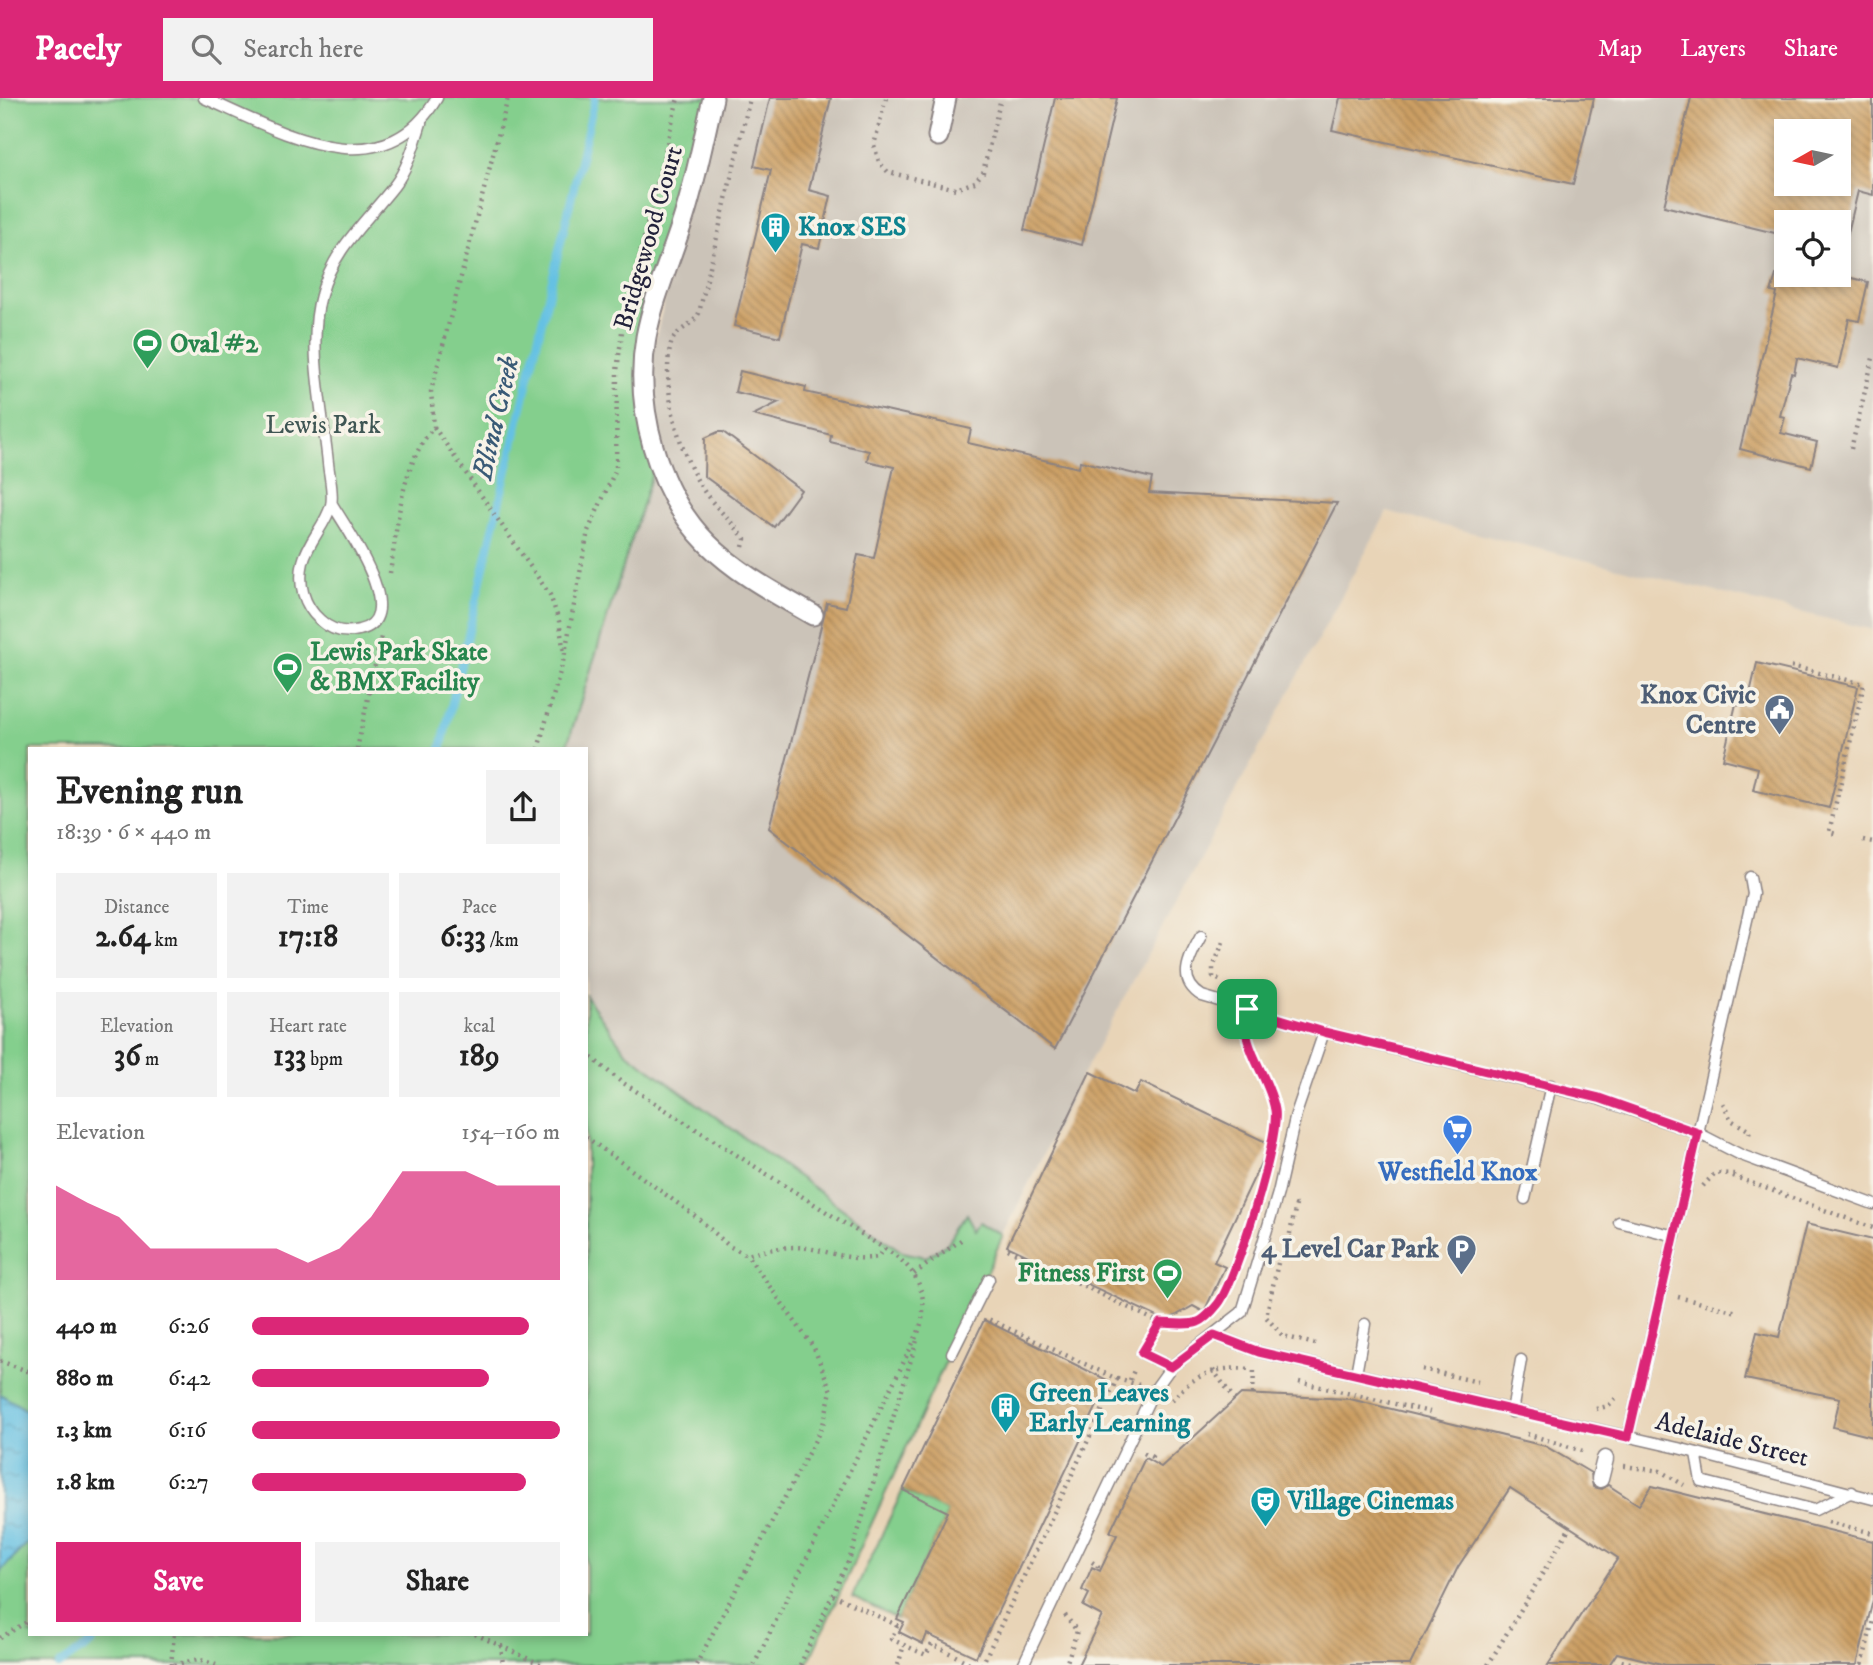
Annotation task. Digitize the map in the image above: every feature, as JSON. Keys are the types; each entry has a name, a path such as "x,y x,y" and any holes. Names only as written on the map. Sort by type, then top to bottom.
{"street":[{"name":"Bridgewood Court","path":"713,98 687,205 655,300 646,341 645,382 651,440 673,494 708,543 745,574 813,615"},
{"path":"938,136 946,98"},
{"path":"1600,1479 1605,1459"}],"lane":[{"path":"204,98 306,142 332,149 380,144 407,133 421,123"},
{"path":"332,504 304,558 301,570 303,593 314,614 324,624 336,630 359,630 368,627 376,618 377,588 370,568 332,504 316,342 321,294 347,240 403,172 421,123 437,98"},
{"path":"1628,1437 1753,894 1750,877"},
{"path":"1201,936 1186,966 1190,985 1202,996 1324,1032 1551,1085 1698,1133 1741,1155 1873,1204"},
{"path":"1023,1665 1153,1392 1171,1367 1242,1312 1278,1193 1296,1114 1324,1032"},
{"path":"1525,1199 1551,1085"},
{"path":"1619,1222 1675,1236"},
{"path":"952,1353 989,1279"},
{"path":"1356,1374 1365,1324"},
{"name":"Adelaide Street","path":"1214,1335 1259,1352 1696,1453 1873,1499"},
{"path":"1142,1353 1171,1367"},
{"path":"1512,1412 1521,1360"},
{"path":"1696,1453 1701,1480 1802,1507 1815,1510 1852,1492"}],"path":[{"path":"508,98 431,391 434,427 550,595 559,621 564,658"},
{"path":"539,747 564,658 588,531 616,469 619,348 678,98"},
{"path":"742,548 745,539 704,491 680,439 672,403 670,348 674,337 695,320 699,313 750,98"},
{"path":"1851,449 1873,358"},
{"path":"388,586 403,491 424,439 434,427"},
{"path":"357,747 382,627"},
{"path":"1791,666 1864,684 1829,832 1836,834"},
{"path":"1863,840 1873,842"},
{"path":"1223,942 1213,968 1213,977 1232,984"},
{"path":"1247,1009 1244,1033 1267,1084 1276,1124"},
{"path":"588,1055 620,1081 782,1181 824,1213 906,1263 923,1295 922,1323 851,1555 800,1665"},
{"path":"1724,1094 1726,1113 1736,1124 1750,1131 1749,1134"},
{"path":"588,1138 698,1218 729,1246 747,1255 814,1348 831,1391 823,1426 696,1665"},
{"path":"1733,1176 1736,1170"},
{"path":"1702,1186 1709,1182 1714,1173 1733,1176 1873,1228"},
{"path":"1282,1245 1294,1196"},
{"path":"1292,1238 1289,1238 1296,1205 1300,1206"},
{"path":"914,1274 961,1240"},
{"path":"747,1255 776,1248 807,1248 833,1256 867,1259 878,1257 884,1248"},
{"path":"1008,1249 1160,1323 1198,1322 1218,1305 1241,1249"},
{"path":"1266,1317 1280,1255"},
{"path":"1215,1288 1224,1294"},
{"path":"1662,1293 1737,1312"},
{"path":"1218,1305 1266,1317 1283,1336 1325,1346"},
{"path":"968,1321 987,1318 1117,1379 982,1665"},
{"path":"754,1665 922,1323"},
{"path":"1129,1380 1160,1323"},
{"path":"0,1361 28,1371"},
{"path":"1410,1366 1515,1391"},
{"path":"1253,1394 1254,1369"},
{"path":"1166,1409 1183,1387 1213,1370 1254,1369 1266,1373"},
{"path":"1213,1370 1235,1400"},
{"path":"1289,1379 1440,1414"},
{"path":"1589,1409 1608,1406 1620,1391"},
{"path":"1514,1431 1564,1443 1625,1466 1660,1471 1693,1489"},
{"path":"1138,1465 1147,1444"},
{"path":"1144,1453 1152,1457 1150,1461"},
{"path":"1823,1521 1873,1533"},
{"path":"1488,1665 1570,1527"},
{"path":"1086,1573 1097,1550"},
{"path":"1091,1562 1098,1566 1097,1569"},
{"path":"833,1595 899,1626 891,1639 926,1655 932,1644 973,1665"},
{"path":"1066,1665 1077,1631 1074,1623 1064,1616 1070,1605"},
{"path":"1862,1665 1873,1620"},
{"path":"0,1638 28,1621"},
{"path":"174,1636 173,1665 198,1659 216,1665"},
{"path":"480,1636 542,1665"},
{"path":"501,1645 503,1665"},
{"path":"898,1665 904,1645"},
{"path":"1616,1665 1621,1661 1640,1665"}],"shaded area":[{"path":"713,98 1873,98 1873,630 1387,512 1082,1076 1003,1236 982,1222 977,1231 925,1257 902,1253 626,1052 588,999 588,747 567,747 657,458 645,381"},
{"name":"Westfield Knox","path":"1387,512 1873,630 1873,1665 807,1665 952,1346 1082,1076"}],"green space":[{"name":"Lewis Park","path":"0,98 713,98 645,341 657,458 567,747 28,747 28,1636 588,1636 588,999 626,1052 902,1252 926,1257 947,1244 967,1214 976,1230 981,1222 1003,1236 807,1665 0,1665"},
{"path":"903,1490 948,1512 897,1619 852,1597"}],"water":[{"path":"0,1394 28,1411 28,1542 0,1572"}],"building":[{"name":"Knox SES","path":"770,98 831,98 809,190 831,196 819,248 802,244 780,337 734,326 771,170 754,166"},
{"path":"1055,98 1117,98 1082,245 1024,230"},
{"path":"1340,98 1594,98 1573,184 1332,130"},
{"path":"1691,98 1873,98 1873,195 1858,191 1851,220 1851,210 1774,210 1774,233 1664,206"},
{"path":"1851,278 1868,282 1859,321 1849,319 1838,368 1797,358 1794,374 1791,373 1780,416 1785,417 1781,433 1817,442 1811,467 1740,449 1777,293 1771,292 1774,282 1774,287 1851,287"},
{"path":"740,371 806,387 805,392 971,429 968,443 1079,468 1080,461 1152,478 1149,493 1337,503 1055,1049 769,828 827,603 846,607 858,555 874,558 894,467 867,461 869,451 830,442 831,435 753,415 779,402 735,392"},
{"path":"723,432 801,490 774,527 704,476 705,438"},
{"path":"1757,663 1858,687 1829,808 1753,790 1758,768 1723,759 1736,704 1747,706"},
{"path":"1090,1072 1135,1094 1141,1082 1270,1144 1214,1262 1225,1267 1204,1312 1193,1306 1166,1321 1007,1246"},
{"path":"1806,1224 1873,1240 1873,1437 1833,1427 1840,1398 1745,1379 1757,1332 1779,1337"},
{"name":"Green Leaves Early Learning","path":"984,1320 1109,1381 976,1657 927,1634 923,1644 899,1632 904,1622 897,1619 948,1512 903,1490"},
{"path":"1241,1394 1350,1399 1545,1446 1591,1473 1593,1487 1602,1489 1608,1485 1639,1505 1652,1486 1873,1541 1873,1600 1857,1665 1666,1665 1617,1653 1609,1665 1548,1665 1618,1558 1510,1488 1458,1567 1410,1665 1078,1665 1102,1616 1083,1606 1089,1594 1082,1590 1092,1567 1100,1571 1117,1535 1110,1532 1145,1458 1161,1467"}],"waterway":[{"name":"Blind Creek","path":"441,747 595,98"},
{"name":"Blind Creek","path":"59,1665 92,1643 94,1636"}],"place":[{"name":"Knox SES","path":"775,254"},
{"name":"Oval #2","path":"147,371"},
{"name":"Lewis Park Skate & BMX Facility","path":"287,694"},
{"name":"Knox Civic Centre","path":"1779,737"},
{"name":"Westfield Knox","path":"1458,1156"},
{"name":"4 Level Car Park","path":"1462,1276"},
{"name":"Fitness First","path":"1168,1300"},
{"name":"Green Leaves Early Learning","path":"1006,1435"},
{"name":"Village Cinemas","path":"1265,1528"}],"route":[{"path":"1247,1009 1324,1032 1599,1098 1698,1133 1628,1437 1259,1352 1214,1335 1171,1367 1142,1353 1160,1323 1198,1322 1218,1305 1241,1249 1261,1184 1273,1142 1275,1110 1263,1073 1244,1033 1247,1009"}]}
